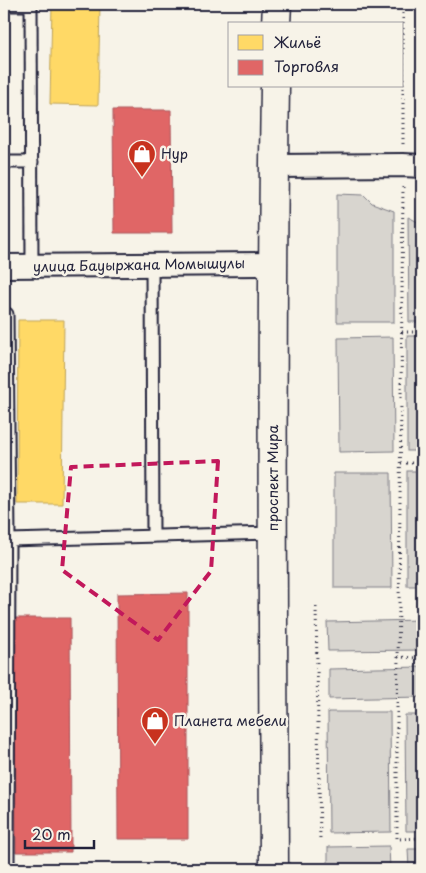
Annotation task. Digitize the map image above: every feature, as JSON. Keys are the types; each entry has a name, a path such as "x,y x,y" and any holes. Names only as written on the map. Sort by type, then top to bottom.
{"main road":[{"path":"276,22 277,4"},
{"name":"проспект Мира","path":"274,869 275,88"}],"street":[{"path":"274,166 413,166"},
{"name":"улица Бауыржана Момышулы","path":"4,266 274,264"}],"lane":[{"path":"4,5 31,4 32,266"},
{"path":"4,162 32,162"},
{"path":"152,265 152,536"},
{"path":"7,314 6,401 9,540 8,869"},
{"path":"9,540 273,533"}],"path":[{"path":"403,4 413,166 402,332 397,839 422,838"},
{"path":"402,332 422,332"},
{"path":"400,463 422,463"},
{"path":"316,607 320,840"},
{"path":"398,657 422,658"}],"highlighted area":[{"path":"218,461 211,571 158,640 62,570 71,467"}],"shaded area":[{"path":"337,194 364,195 372,203 394,211 394,322 337,322"},
{"path":"408,217 422,224 422,322 409,322"},
{"path":"407,336 422,336 422,451 407,451"},
{"path":"393,337 394,451 339,452 338,338"},
{"path":"407,471 422,471 422,586 407,586"},
{"path":"334,473 391,473 392,588 334,588"},
{"path":"422,620 422,650 328,651 327,622"},
{"path":"422,667 422,697 329,699 329,669"},
{"path":"328,712 390,712 391,832 329,833"},
{"path":"405,715 422,715 422,831 406,831"},
{"path":"389,846 390,869 328,869 328,847"},
{"path":"408,849 422,849 422,869 409,869"}],"building: Жильё":[{"path":"52,4 100,4 98,105 50,104"},
{"path":"18,320 64,320 62,504 17,504"}],"building: Торговля":[{"path":"113,110 171,110 172,233 114,233"},
{"path":"188,593 188,839 118,839 117,594"},
{"path":"15,618 70,618 71,852 16,852"}],"place":[{"name":"Нур","path":"142,178"},
{"name":"Планета мебели","path":"155,745"}]}
